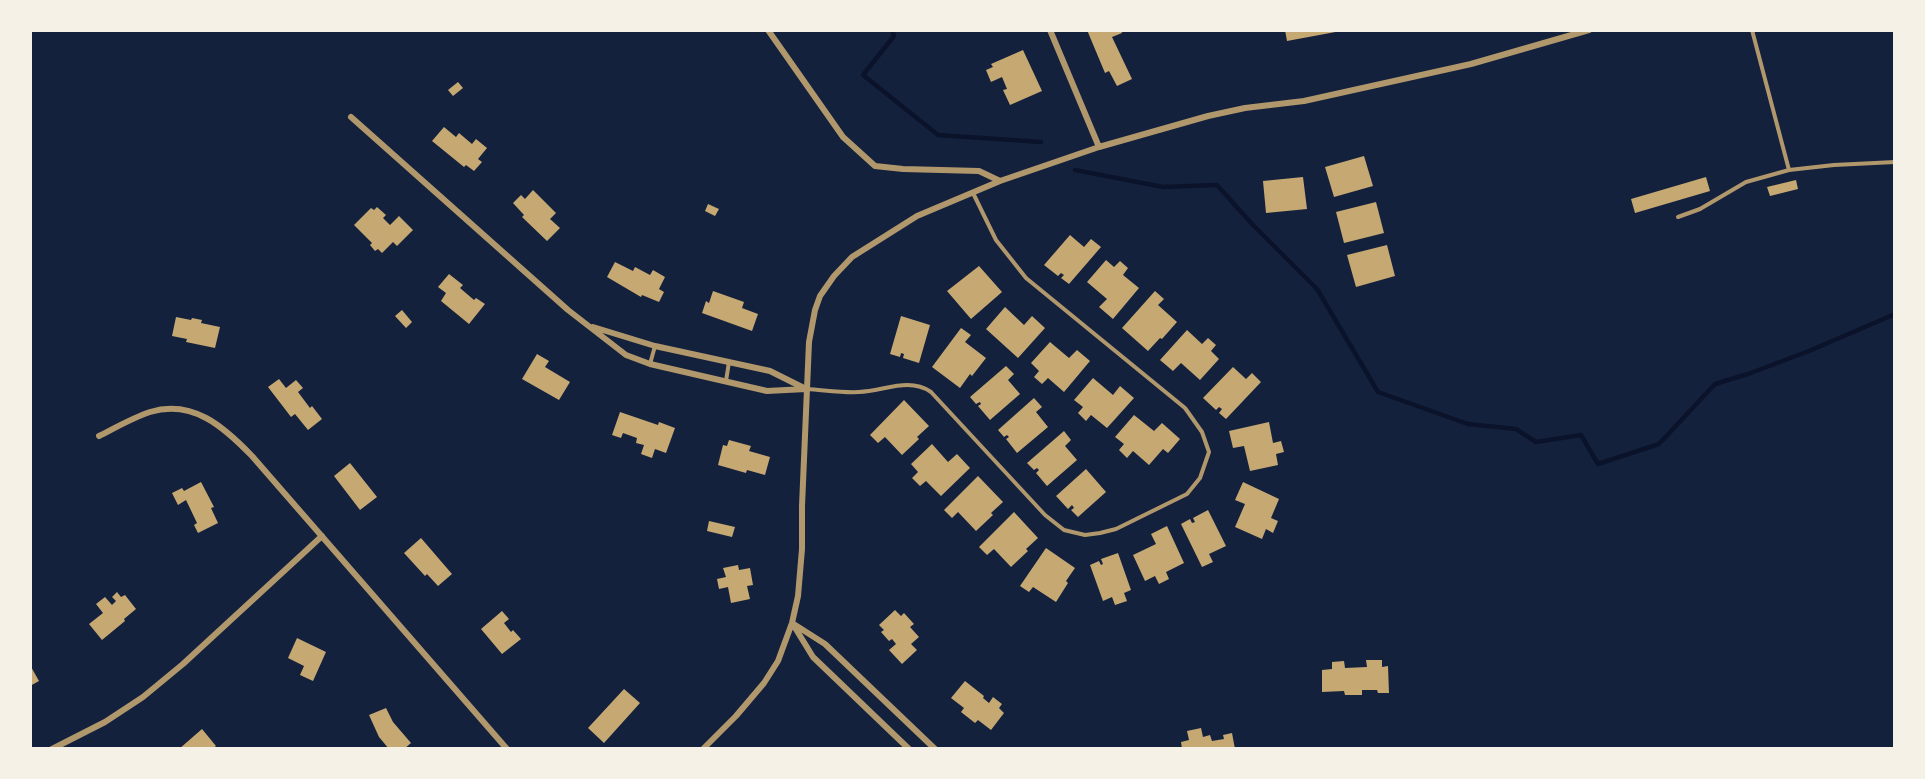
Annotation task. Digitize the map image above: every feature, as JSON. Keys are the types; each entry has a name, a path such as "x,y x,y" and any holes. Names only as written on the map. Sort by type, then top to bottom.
{"street":[{"path":"768,30 843,137 875,166 903,170 979,171 1000,181"},
{"path":"1050,30 1098,147"},
{"path":"703,749 736,716 764,683 778,661 792,623 798,596 802,549 809,342 820,296 834,276 852,257 917,216 1000,181 1098,147 1208,116 1245,108 1304,101 1471,64 1586,30"},
{"path":"351,117 568,310 626,355 650,364 767,391 807,389"},
{"path":"587,324 613,335 655,346 770,371 807,389"},
{"path":"99,436 149,412 159,410 182,410 204,416 230,433 507,749"},
{"path":"52,749 105,722 143,697 183,664 322,536"},
{"path":"792,623 813,657 909,749"},
{"path":"792,623 825,644 935,749"}],"lane":[{"path":"1752,30 1790,170"},
{"path":"1678,217 1707,206 1729,190 1746,182 1790,170 1895,162"},
{"path":"807,389 861,392 910,384 924,387 932,392 1045,516 1064,530 1085,535 1116,530 1187,494 1200,478 1209,452 1202,432 1185,408 1026,278 996,240 973,193"},
{"path":"650,364 655,346"},
{"path":"726,381 729,362"}],"building":[{"path":"1087,30 1121,30 1122,33 1112,37 1132,79 1117,86 1109,71 1105,73"},
{"path":"1285,30 1341,30 1341,31 1287,41"},
{"path":"1023,50 1042,91 1010,105 1003,90 1007,89 1002,77 991,82 986,70 993,67 991,64"},
{"path":"458,82 463,88 453,96 448,90"},
{"path":"444,127 456,137 459,133 472,144 476,139 487,148 478,159 482,162 474,171 466,165 464,167 432,141"},
{"path":"1364,156 1373,186 1334,197 1325,167"},
{"path":"1303,177 1307,209 1266,213 1263,181"},
{"path":"1706,177 1710,191 1635,213 1631,199"},
{"path":"1796,180 1798,189 1770,196 1767,187"},
{"path":"533,190 556,213 550,219 560,228 547,241 522,217 524,215 513,203 521,195 525,199"},
{"path":"1376,202 1384,233 1344,243 1336,212"},
{"path":"708,204 719,209 715,216 705,211"},
{"path":"377,207 386,215 383,218 390,225 399,216 413,230 397,246 393,242 382,253 378,249 375,251 370,245 372,243 354,225 371,208 374,210"},
{"path":"1070,235 1084,247 1091,239 1101,247 1069,284 1061,278 1064,275 1061,273 1058,276 1044,265"},
{"path":"1387,245 1395,276 1356,287 1347,255"},
{"path":"1106,260 1114,267 1120,261 1128,268 1123,275 1139,288 1113,319 1099,307 1107,299 1087,282"},
{"path":"615,262 633,271 635,267 650,275 653,270 665,277 659,289 664,292 659,302 642,295 641,297 607,277"},
{"path":"979,266 1002,292 971,319 947,291"},
{"path":"449,274 463,285 460,288 474,300 476,298 485,304 469,324 441,301 446,293 438,287"},
{"path":"713,291 744,302 742,308 758,314 752,331 702,313"},
{"path":"1155,291 1164,299 1158,305 1177,322 1148,351 1122,328"},
{"path":"1005,307 1024,325 1032,316 1045,328 1018,358 986,329"},
{"path":"402,310 412,322 406,328 395,316"},
{"path":"901,316 930,325 919,363 903,358 904,354 901,353 900,357 890,354"},
{"path":"176,317 202,320 201,323 220,327 215,348 186,342 187,339 172,336"},
{"path":"961,328 971,335 965,342 986,358 960,388 932,367"},
{"path":"1187,330 1202,344 1208,338 1216,345 1211,351 1219,359 1200,380 1181,363 1173,371 1160,360"},
{"path":"1050,342 1069,358 1077,350 1090,361 1064,392 1048,378 1042,384 1034,377 1039,371 1031,363"},
{"path":"537,354 549,361 545,367 570,382 559,400 522,379"},
{"path":"1006,366 1014,374 1008,380 1020,394 990,420 978,406 980,402 976,404 970,397"},
{"path":"1233,367 1246,379 1252,373 1261,382 1226,419 1219,413 1222,409 1219,407 1216,410 1203,398"},
{"path":"1093,378 1113,395 1120,386 1134,398 1107,428 1091,415 1086,421 1078,413 1083,407 1074,400"},
{"path":"279,379 286,388 296,380 303,388 298,392 322,419 308,430 295,414 291,417 268,387"},
{"path":"1034,398 1042,407 1036,412 1048,427 1017,453 1006,439 1009,437 1007,435 1004,437 998,430"},
{"path":"904,400 929,426 902,455 885,437 878,443 870,435"},
{"path":"620,412 658,425 659,422 675,428 666,453 655,449 652,458 641,454 644,445 636,443 637,438 623,433 621,438 612,435"},
{"path":"1134,415 1154,431 1162,423 1180,439 1168,453 1163,449 1149,465 1133,451 1127,458 1119,450 1124,444 1115,437"},
{"path":"1269,422 1273,443 1281,441 1284,452 1276,454 1278,465 1250,471 1244,446 1233,448 1229,431"},
{"path":"1064,431 1071,440 1065,446 1077,460 1047,486 1036,473 1039,470 1037,468 1034,470 1027,463"},
{"path":"729,440 751,446 749,451 770,457 765,475 747,470 746,473 718,465 723,445 727,446"},
{"path":"932,444 948,462 957,454 970,468 941,496 926,481 920,486 912,478 918,472 911,464"},
{"path":"350,463 377,497 360,510 334,476"},
{"path":"1086,469 1106,492 1078,517 1071,510 1074,508 1072,505 1068,509 1056,496"},
{"path":"978,476 1003,502 976,531 958,512 952,518 944,510"},
{"path":"201,482 214,507 211,508 218,523 198,533 194,525 197,523 186,500 178,505 172,493 182,488 184,491"},
{"path":"1243,482 1279,499 1271,518 1278,521 1273,533 1266,529 1262,539 1235,527 1245,504 1235,500"},
{"path":"1208,510 1226,546 1209,554 1213,562 1202,567 1181,524 1190,519 1192,523 1195,522 1193,518"},
{"path":"1014,512 1038,538 1011,567 994,549 987,555 979,547"},
{"path":"709,521 735,527 732,537 707,531"},
{"path":"1167,526 1184,563 1166,572 1169,579 1159,584 1155,576 1145,581 1133,555 1156,544 1151,534"},
{"path":"421,538 452,574 438,586 427,574 425,576 404,553"},
{"path":"1046,548 1075,568 1056,602 1033,587 1029,592 1020,586"},
{"path":"1118,553 1131,590 1124,593 1127,601 1115,605 1112,597 1103,601 1090,565 1099,561 1101,565 1103,564 1101,559"},
{"path":"738,565 739,570 750,568 753,585 747,586 750,599 731,603 728,587 719,589 717,579 726,577 723,568"},
{"path":"117,592 121,597 125,595 136,609 102,640 89,624 103,613 96,604 105,597 112,605 116,601 112,597"},
{"path":"895,610 901,616 904,613 914,624 910,627 919,637 911,644 917,650 902,664 889,650 896,644 892,639 889,641 881,632 884,630 879,625"},
{"path":"502,611 509,619 504,623 521,639 502,654 481,629"},
{"path":"297,638 326,652 313,681 300,675 304,666 288,658"},
{"path":"1366,660 1382,660 1382,667 1388,666 1389,693 1378,693 1377,690 1362,690 1362,695 1345,695 1344,691 1322,692 1322,670 1332,669 1332,662 1344,661 1345,668 1367,667"},
{"path":"30,665 39,681 30,686"},
{"path":"965,681 989,703 993,697 1002,704 999,708 1004,713 991,730 978,720 975,723 961,712 964,708 951,698"},
{"path":"624,689 640,703 604,743 588,728"},
{"path":"386,708 393,722 411,743 404,749 389,749 379,737 369,715"},
{"path":"1201,728 1203,737 1210,735 1212,741 1224,739 1223,735 1232,733 1235,749 1182,749 1181,742 1189,740 1187,731"},
{"path":"202,729 216,746 212,749 179,749"}],"waterway":[{"path":"892,30 894,36 863,75 938,135 1041,142"},
{"path":"1075,170 1163,187 1217,185 1252,224 1317,289 1378,392 1468,424 1516,429 1536,442 1581,435 1598,464 1659,444 1715,384 1809,351 1895,314"}]}
